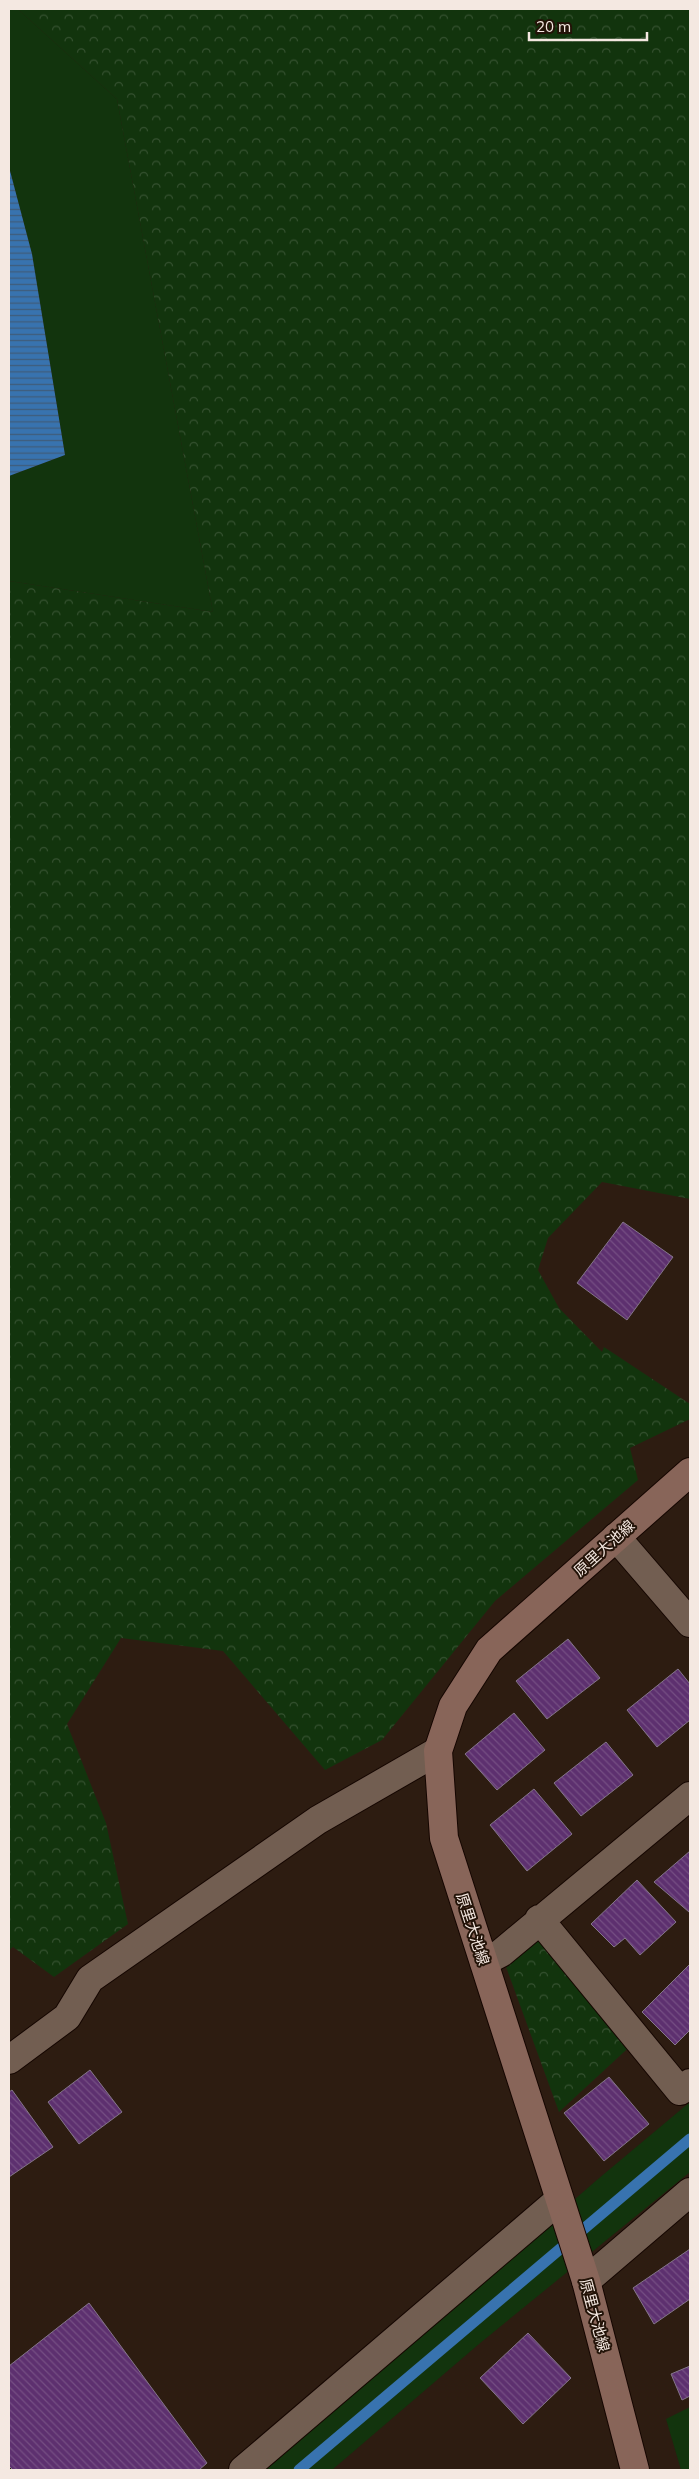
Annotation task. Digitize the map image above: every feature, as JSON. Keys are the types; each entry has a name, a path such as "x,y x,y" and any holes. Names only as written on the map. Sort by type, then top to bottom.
{"main road":[{"name":"原里大池線","path":"635,2470 585,2277 444,1838 438,1751 453,1706 489,1650 690,1472"}],"street":[{"path":"616,1538 690,1623"},
{"path":"9,2060 67,2017 90,1979 318,1820 438,1751"},
{"path":"484,1962 501,1953 539,1919 690,1796"},
{"path":"539,1919 680,2091 690,2083"},
{"path":"585,2277 690,2192"},
{"path":"242,2470 562,2208"}],"green space":[{"path":"9,9 18,9 117,99 213,612 9,581 9,476 65,455 32,254 9,167"},
{"path":"18,9 690,9 690,1199 602,1182 548,1238 538,1270 559,1308 602,1352 604,1347 690,1404 690,1419 630,1448 638,1480 495,1601 382,1740 325,1770 223,1651 121,1638 67,1724 106,1823 128,1924 54,1977 13,1947 9,1950 9,581 213,612 117,99"},
{"path":"539,1919 637,2040 559,2112 501,1953"},
{"path":"690,2102 690,2172 479,2344 332,2470 264,2470 598,2179"},
{"path":"690,2407 690,2470 681,2470 666,2419"}],"water":[{"path":"9,167 32,254 65,455 9,476"}],"building":[{"path":"623,1222 673,1257 627,1320 577,1283"},
{"path":"568,1639 600,1678 547,1719 516,1681"},
{"path":"678,1669 690,1684 690,1720 657,1747 627,1710"},
{"path":"514,1713 545,1750 497,1790 465,1754"},
{"path":"606,1742 633,1775 581,1816 554,1783"},
{"path":"534,1789 572,1834 527,1871 490,1825"},
{"path":"690,1851 690,1911 689,1912 654,1882"},
{"path":"637,1880 676,1922 640,1955 625,1938 614,1947 591,1924"},
{"path":"690,1964 690,2030 675,2045 642,2012"},
{"path":"90,2070 122,2112 79,2144 48,2102"},
{"path":"609,2077 649,2124 604,2161 564,2113"},
{"path":"12,2090 53,2147 9,2177 9,2092"},
{"path":"690,2249 690,2299 654,2324 633,2288"},
{"path":"89,2303 207,2463 199,2470 13,2470 9,2466 9,2366"},
{"path":"528,2333 571,2378 523,2424 480,2378"},
{"path":"690,2366 690,2396 682,2400 671,2374"}],"waterway":[{"path":"299,2470 690,2139"}]}
